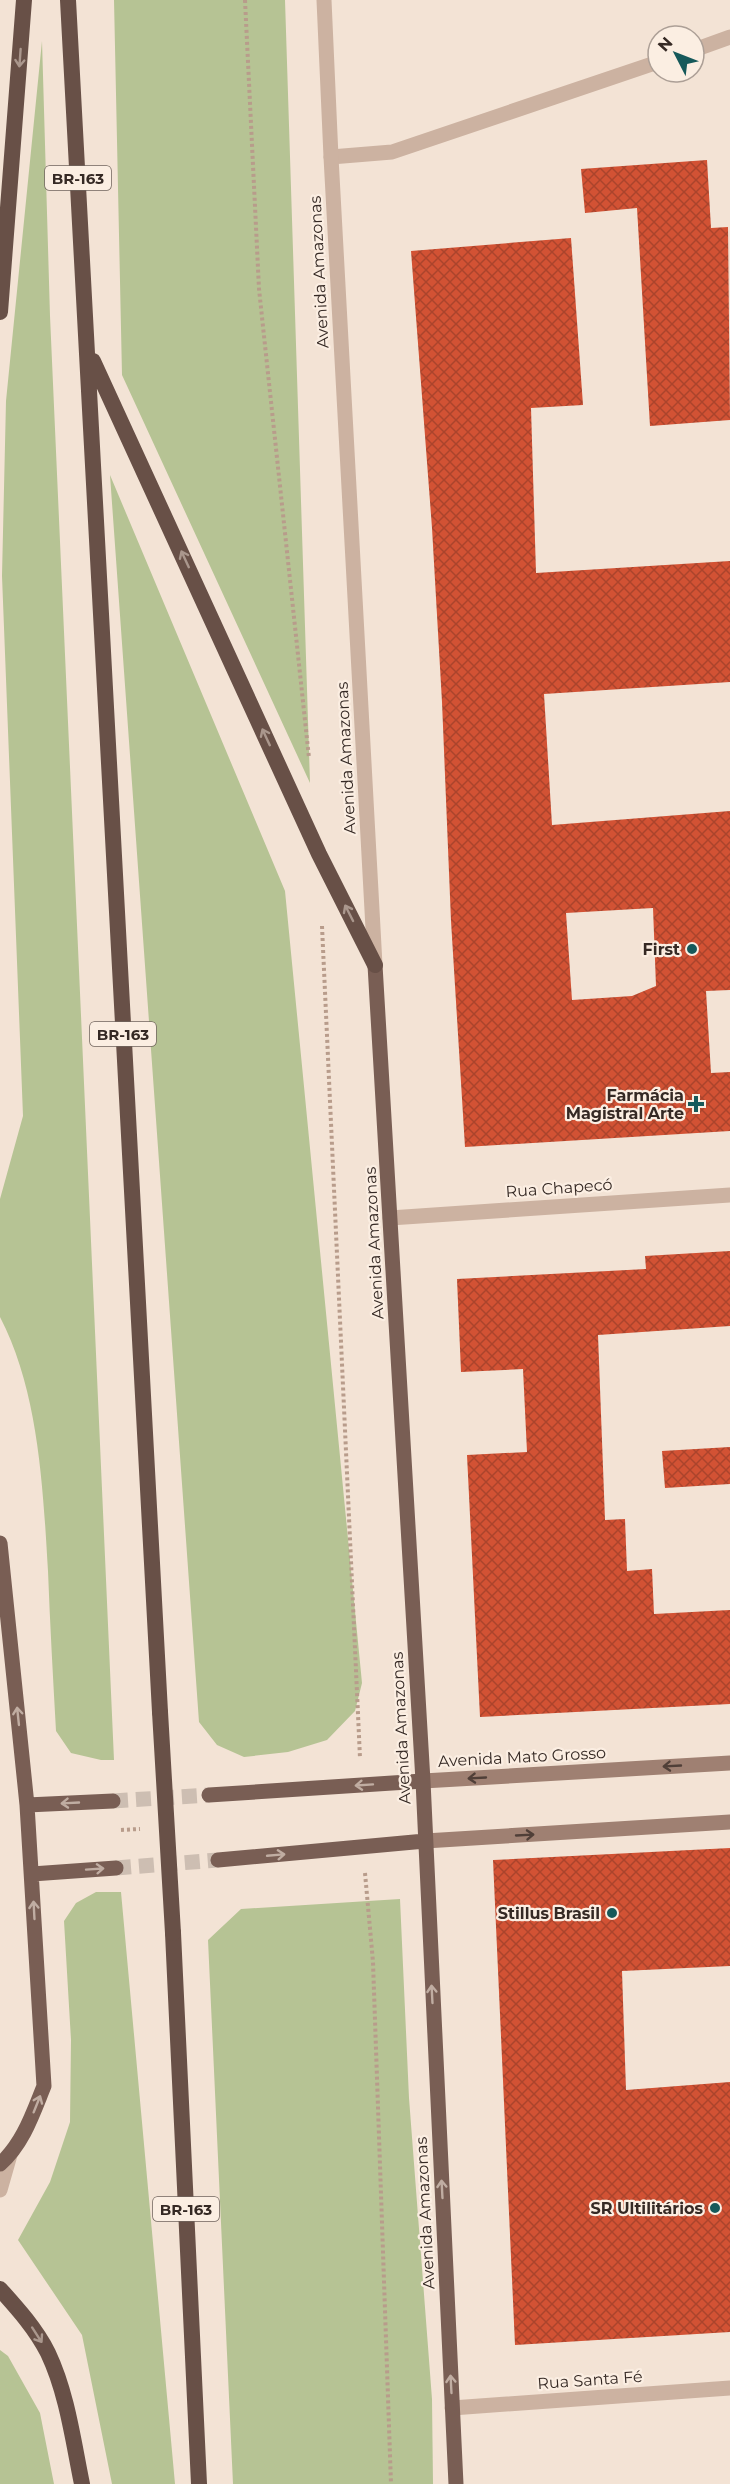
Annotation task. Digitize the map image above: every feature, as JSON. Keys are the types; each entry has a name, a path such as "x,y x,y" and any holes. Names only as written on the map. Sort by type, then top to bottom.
{"highway":[{"path":"0,312 24,0"},
{"name":"BR-163","path":"68,0 90,355 137,1322 173,1933 200,2484"},
{"path":"90,355 105,383 319,854 375,965"},
{"path":"0,2289 19,2310 48,2353 63,2392 82,2484"}],"main road":[{"name":"Avenida Amazonas","path":"375,965 423,1781 456,2484"},
{"path":"0,1542 27,1805 44,2086 29,2123 5,2160"},
{"name":"Avenida Mato Grosso","path":"209,1795 730,1763"},
{"path":"27,1805 113,1801"},
{"path":"218,1860 425,1841 730,1822"},
{"path":"32,1874 116,1868"}],"street":[{"name":"Avenida Amazonas","path":"324,0 375,965"},
{"path":"706,46 730,38"},
{"path":"331,158 392,152 646,66"},
{"name":"Rua Chapecó","path":"390,1218 730,1195"},
{"path":"0,2190 5,2160"},
{"name":"Rua Santa Fé","path":"452,2408 730,2388"}],"path":[{"path":"245,0 260,289 309,760"},
{"path":"322,922 361,1785"},
{"path":"362,1848 373,1962 391,2484"}],"green space":[{"path":"114,0 285,0 310,783 122,375"},
{"path":"42,41 50,316 114,1760 101,1760 71,1753 56,1731 46,1540 37,1441 23,1377 0,1317 0,1199 23,1116 2,576 6,401"},
{"path":"110,475 285,891 362,1683 355,1711 327,1740 288,1752 244,1757 217,1745 199,1722"},
{"path":"96,1892 121,1892 175,2484 112,2484 82,2335 18,2240 50,2182 70,2122 71,2040 64,1921 76,1903"},
{"path":"400,1899 409,2098 432,2399 433,2484 233,2484 208,1940 241,1909"},
{"path":"0,2350 8,2356 40,2413 54,2484 0,2484"}],"building":[{"path":"707,160 711,228 728,227 730,420 650,426 637,208 585,213 581,169"},
{"path":"571,238 583,405 531,408 536,573 730,561 730,682 544,694 552,825 730,811 730,990 706,991 711,1073 730,1072 730,1131 465,1147 451,921 432,528 411,251","holes":["653,908 656,986 632,996 572,1000 566,913"]},
{"path":"730,1251 730,1326 598,1335 605,1520 625,1519 627,1571 652,1569 654,1614 730,1610 730,1704 480,1717 467,1455 527,1452 523,1369 461,1372 457,1279 646,1269 645,1256"},
{"path":"730,1447 730,1484 665,1488 662,1451"},
{"path":"730,1848 730,1966 622,1971 626,2090 730,2082 730,2332 515,2345 493,1860"}],"tunnel":[{"path":"113,1801 209,1795"},
{"path":"116,1868 218,1860"}],"place":[{"name":"First","path":"692,949"},
{"name":"Farmácia Magistral Arte","path":"696,1104"},
{"name":"Stillus Brasil","path":"612,1913"},
{"name":"SR Ultilitários","path":"715,2208"}]}
